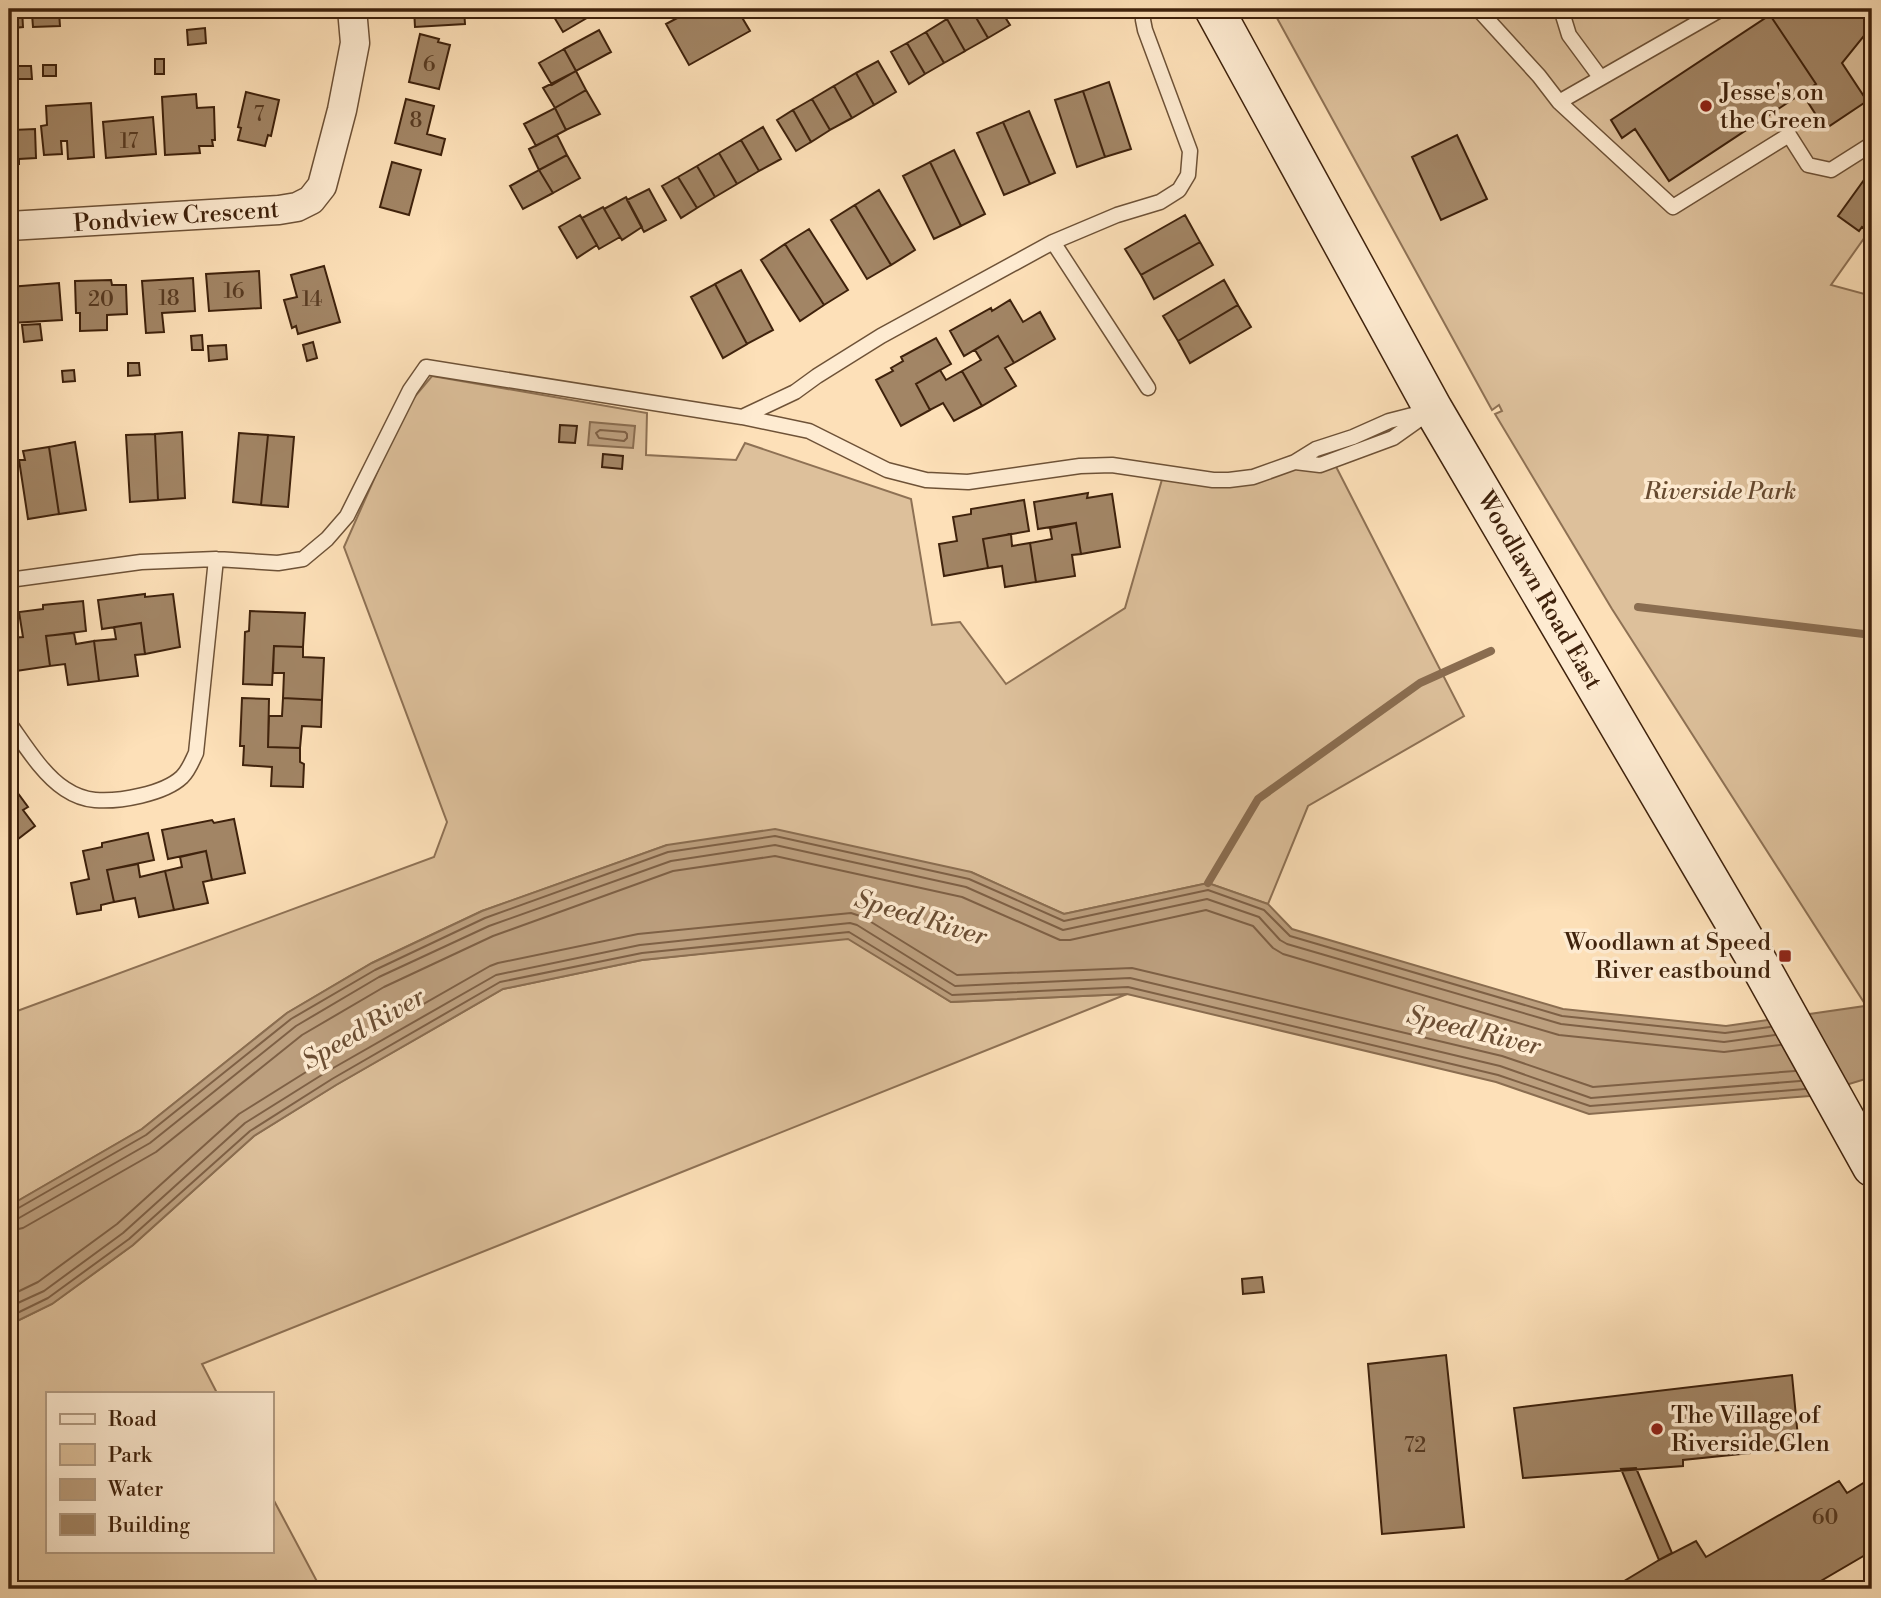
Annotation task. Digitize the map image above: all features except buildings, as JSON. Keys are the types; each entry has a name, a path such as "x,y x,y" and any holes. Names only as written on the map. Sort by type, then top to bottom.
{"main road":[{"name":"Woodlawn Road East","path":"1214,9 1433,409 1677,823 1872,1167"}],"street":[{"name":"Pondview Crescent","path":"9,226 279,210 297,207 311,200 322,186 342,110 355,43 352,9"}],"lane":[{"path":"742,417 795,393 881,336 1053,242 1117,215 1160,202 1179,190 1188,175 1190,151 1145,30 1144,9"},
{"path":"1478,9 1559,102 1673,207 1789,135 1808,165 1831,170 1872,144"},
{"path":"1561,9 1569,35 1600,77"},
{"path":"1559,102 1718,11"},
{"path":"1053,242 1148,388"},
{"path":"9,580 141,562 216,559 278,563 303,559 327,539 347,516 410,390 426,368 742,417 809,432 887,470 926,480 968,482 1080,466 1112,465 1179,476 1229,480 1253,477 1295,462 1320,466 1394,438 1433,409"},
{"path":"9,723 50,775 76,796 92,800 126,798 169,786 181,777 196,753 216,559"}],"green space":[{"name":"Riverside Park","path":"1272,9 1872,9 1872,227 1831,285 1872,296 1872,1015 1612,609 1495,414 1502,411 1499,405 1492,410"},
{"path":"432,376 647,413 646,455 736,460 745,443 911,499 932,625 960,622 1006,684 1125,608 1163,476 1212,485 1329,453 1464,716 1308,806 1268,904 1208,883 1064,914 971,872 667,845 482,911 372,963 287,1013 142,1129 9,1206 9,1014 434,857 447,822 344,547 406,407"},
{"path":"848,938 951,1002 1127,994 202,1364 216,1392 46,1392 46,1552 273,1552 273,1499 321,1589 9,1589 9,1325 52,1304 133,1245 254,1136 336,1085 503,989 642,960"}],"water":[{"path":"590,422 635,426 633,448 588,445"},
{"name":"Speed River","path":"775,829 971,872 1064,914 1208,883 1268,904 1292,929 1563,1009 1726,1026 1872,1005 1872,1077 1810,1096 1589,1114 1496,1082 1127,994 951,1002 848,939 642,960 503,989 336,1085 254,1136 133,1245 52,1304 9,1325 9,1206 142,1129 287,1013 372,963 482,911 667,845"}],"waterway":[{"path":"1638,607 1872,635"},
{"path":"1208,883 1258,799 1420,683 1491,651"}],"place":[{"name":"Jesse's on the Green","path":"1706,106"},
{"name":"Woodlawn at Speed River eastbound","path":"1785,956"},
{"name":"The Village of Riverside Glen","path":"1657,1429"}]}
